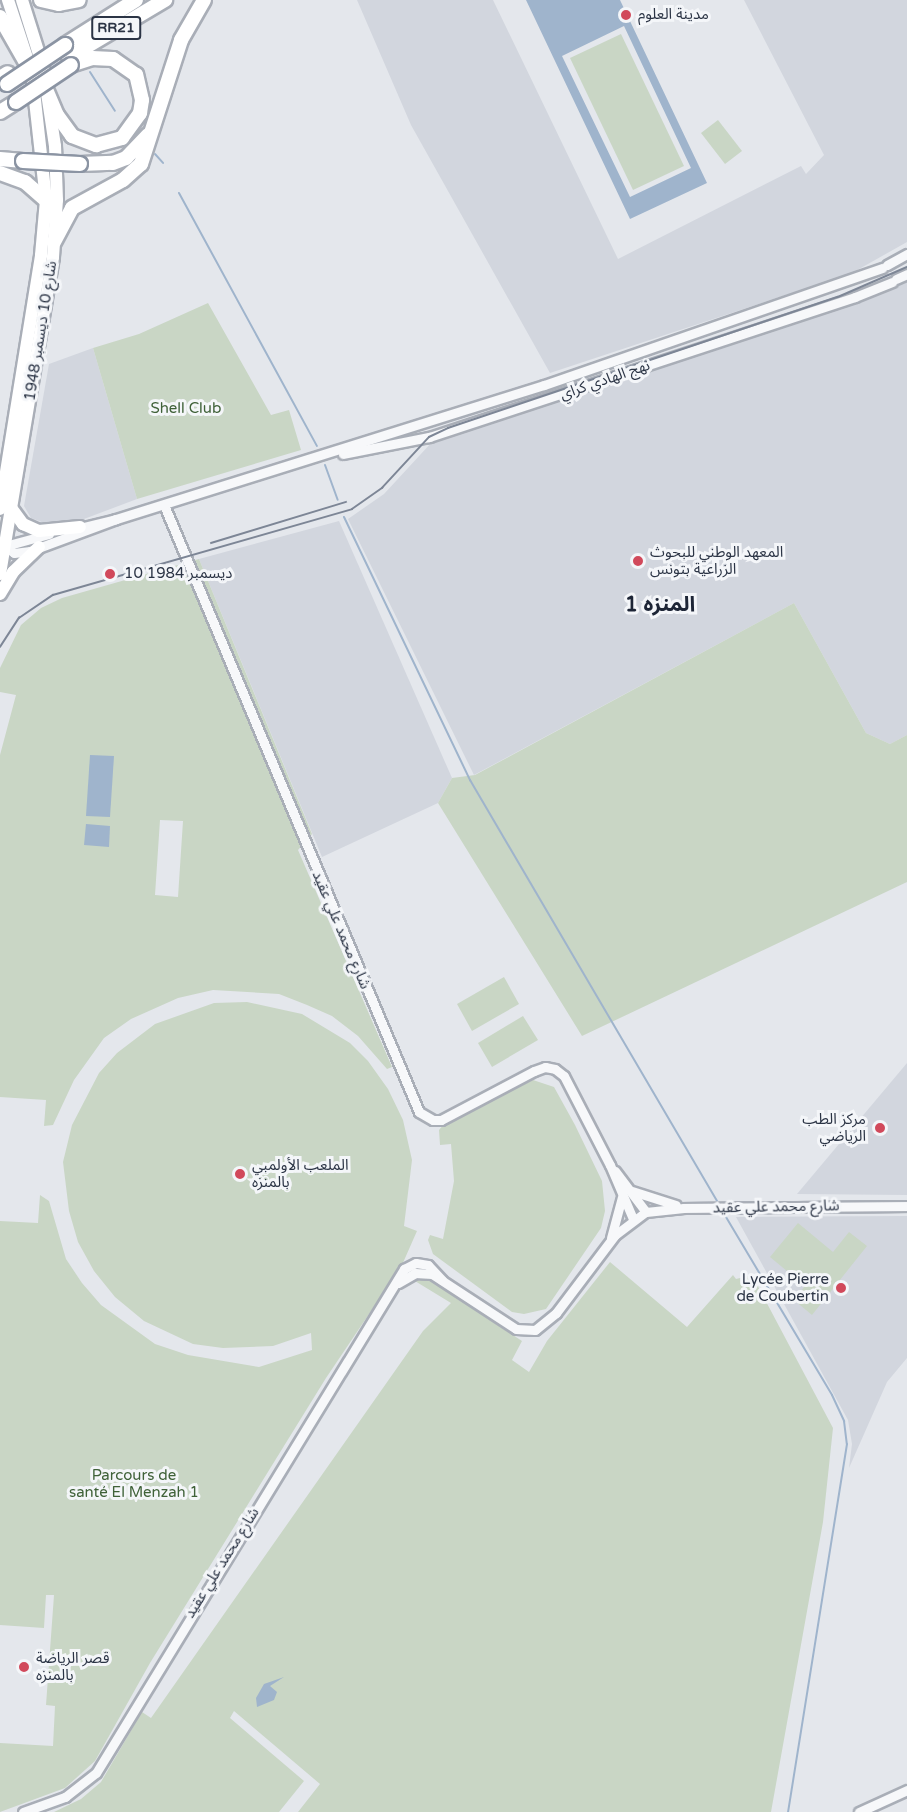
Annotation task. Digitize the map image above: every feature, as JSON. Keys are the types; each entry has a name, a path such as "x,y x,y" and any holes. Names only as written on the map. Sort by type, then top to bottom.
{"highway":[{"path":"41,0 59,4 79,0"},
{"name":"RR21","path":"0,105 8,87 67,52 165,0"},
{"path":"54,242 72,208 123,180 141,164 185,31 204,0"},
{"name":"RR21","path":"67,52 135,1"},
{"path":"5,6 32,73"},
{"path":"0,112 8,87 67,52 92,58 112,58 136,75 141,100 140,113 122,138 96,145 72,136 57,115 45,87"},
{"path":"0,159 80,164 113,163 139,149 154,125"},
{"path":"0,173 25,182 46,200"}],"main road":[{"name":"شارع 10 ديسمبر 1948","path":"6,509 54,242 56,168 45,87 22,0"},
{"name":"شارع 10 ديسمبر 1948","path":"0,574 6,509 41,255 46,200 32,73"},
{"path":"6,509 23,524 39,531 80,528"},
{"path":"0,594 13,572 39,547"}],"street":[{"name":"نهج الهادي كراي","path":"2,545 116,519 314,459 544,385 884,267 907,254"},
{"name":"نهج الهادي كراي","path":"314,459 429,437 855,297 907,274"},
{"name":"شارع محمد علي عقيد","path":"164,505 419,1112 433,1120 441,1120 534,1071 545,1067 555,1069 564,1076 610,1165 633,1219"},
{"name":"نهج الهادي كراي","path":"2,545 18,554 116,519"},
{"name":"شارع محمد علي عقيد","path":"610,1165 646,1212"},
{"path":"631,1190 684,1208"},
{"path":"609,1242 622,1197"},
{"name":"شارع محمد علي عقيد","path":"23,1812 65,1797 96,1773 404,1269 416,1263 435,1268 442,1280 516,1329 535,1330 556,1313 609,1242 633,1219 646,1212 684,1208 907,1206"},
{"path":"859,1812 907,1790"}],"shaded area":[{"path":"357,0 493,0 618,259 801,166 806,174 824,155 744,0 907,0 907,242 852,273 550,373 411,125"},
{"name":"المعهد الوطني للبحوث الزراعية بتونس","path":"907,280 907,735 890,744 866,733 794,603 474,775 348,519 384,494 432,442 870,298"},
{"path":"93,348 137,499 76,522 47,524 31,518 24,506 49,364"},
{"path":"339,521 452,778 438,803 322,857 199,559"},
{"name":"مركز الطب الرياضي","path":"907,1063 907,1195 797,1194"},
{"name":"Lycée Pierre de Coubertin","path":"907,1216 907,1358 887,1382 849,1468 852,1444 848,1420 736,1217"}],"green space":[{"path":"621,34 684,166 633,190 570,58"},
{"path":"718,120 742,151 725,164 701,133"},
{"name":"Shell Club","path":"208,303 271,415 289,410 301,450 137,499 93,348 139,334"},
{"path":"199,559 312,834 298,850 392,1067 387,1069 358,1036 332,1016 307,1005 279,994 213,990 178,998 131,1019 104,1038 74,1080 53,1125 44,1126 46,1100 0,1097 0,755 16,695 0,692 0,668 21,625 41,608 62,598","holes":["160,820 183,821 178,897 155,895"]},
{"path":"794,603 866,733 890,744 907,735 907,882 582,1036 438,803 452,778 475,775"},
{"path":"504,977 519,1004 472,1031 457,1004"},
{"name":"Parcours de santé El Menzah 1","path":"247,1002 302,1014 350,1043 368,1061 388,1089 403,1120 412,1160 404,1226 417,1231 402,1265 326,1378 150,1663 95,1761 65,1788 0,1812 0,1743 53,1746 55,1706 46,1705 54,1595 46,1595 44,1628 0,1625 0,1221 38,1223 40,1195 49,1201 66,1259 82,1283 101,1305 155,1344 188,1355 259,1367 312,1350 311,1333 273,1346 223,1348 193,1344 144,1321 115,1297 94,1271 78,1242 69,1211 63,1162 72,1125 99,1073 117,1053 155,1024 214,1003"},
{"path":"523,1016 538,1040 492,1067 478,1043"},
{"path":"533,1080 554,1087 575,1125 602,1181 605,1211 601,1228 546,1309 524,1314 512,1312 433,1254 428,1240 430,1235 443,1239 454,1181 451,1144 440,1145 439,1130 445,1123"},
{"path":"798,1223 833,1252 849,1232 867,1246 812,1315 794,1300 805,1286 770,1257"},
{"path":"610,1262 687,1327 733,1275 736,1279 752,1275 833,1428 823,1522 771,1812 298,1812 320,1784 234,1711 230,1718 304,1781 279,1812 54,1812 81,1799 101,1782 136,1722 139,1710 151,1718 423,1331 451,1303 410,1278 433,1275 476,1311 522,1341 512,1360 529,1372 547,1341"}],"water":[{"path":"526,0 620,0 707,183 630,219","holes":["624,26 691,168 630,197 562,56"]},
{"path":"90,755 114,756 110,817 86,816"},
{"path":"86,824 110,826 109,847 84,845"},
{"path":"284,1677 270,1686 277,1692 274,1700 257,1707 256,1698 264,1684"}],"waterway":[{"path":"90,72 115,111"},
{"path":"155,154 163,163"},
{"path":"179,193 317,446"},
{"path":"325,465 338,500"},
{"path":"344,517 470,780 719,1204"},
{"path":"723,1212 832,1395 844,1421 847,1444 788,1812"}],"tram line":[{"path":"0,647 19,618 53,595 352,509 382,488 429,437 448,428 838,297 907,267"},
{"path":"211,543 346,502"}],"place":[{"name":"مدينة العلوم","path":"626,15"},
{"name":"المعهد الوطني للبحوث الزراعية بتونس","path":"638,561"},
{"name":"10 ديسمبر 1984","path":"110,574"},
{"name":"مركز الطب الرياضي","path":"880,1128"},
{"name":"الملعب الأولمبي بالمنزه","path":"240,1174"},
{"name":"Lycée Pierre de Coubertin","path":"841,1288"},
{"name":"قصر الرياضة بالمنزه","path":"24,1667"}],"district":[{"name":"المنزه 1","path":"660,605"}]}
